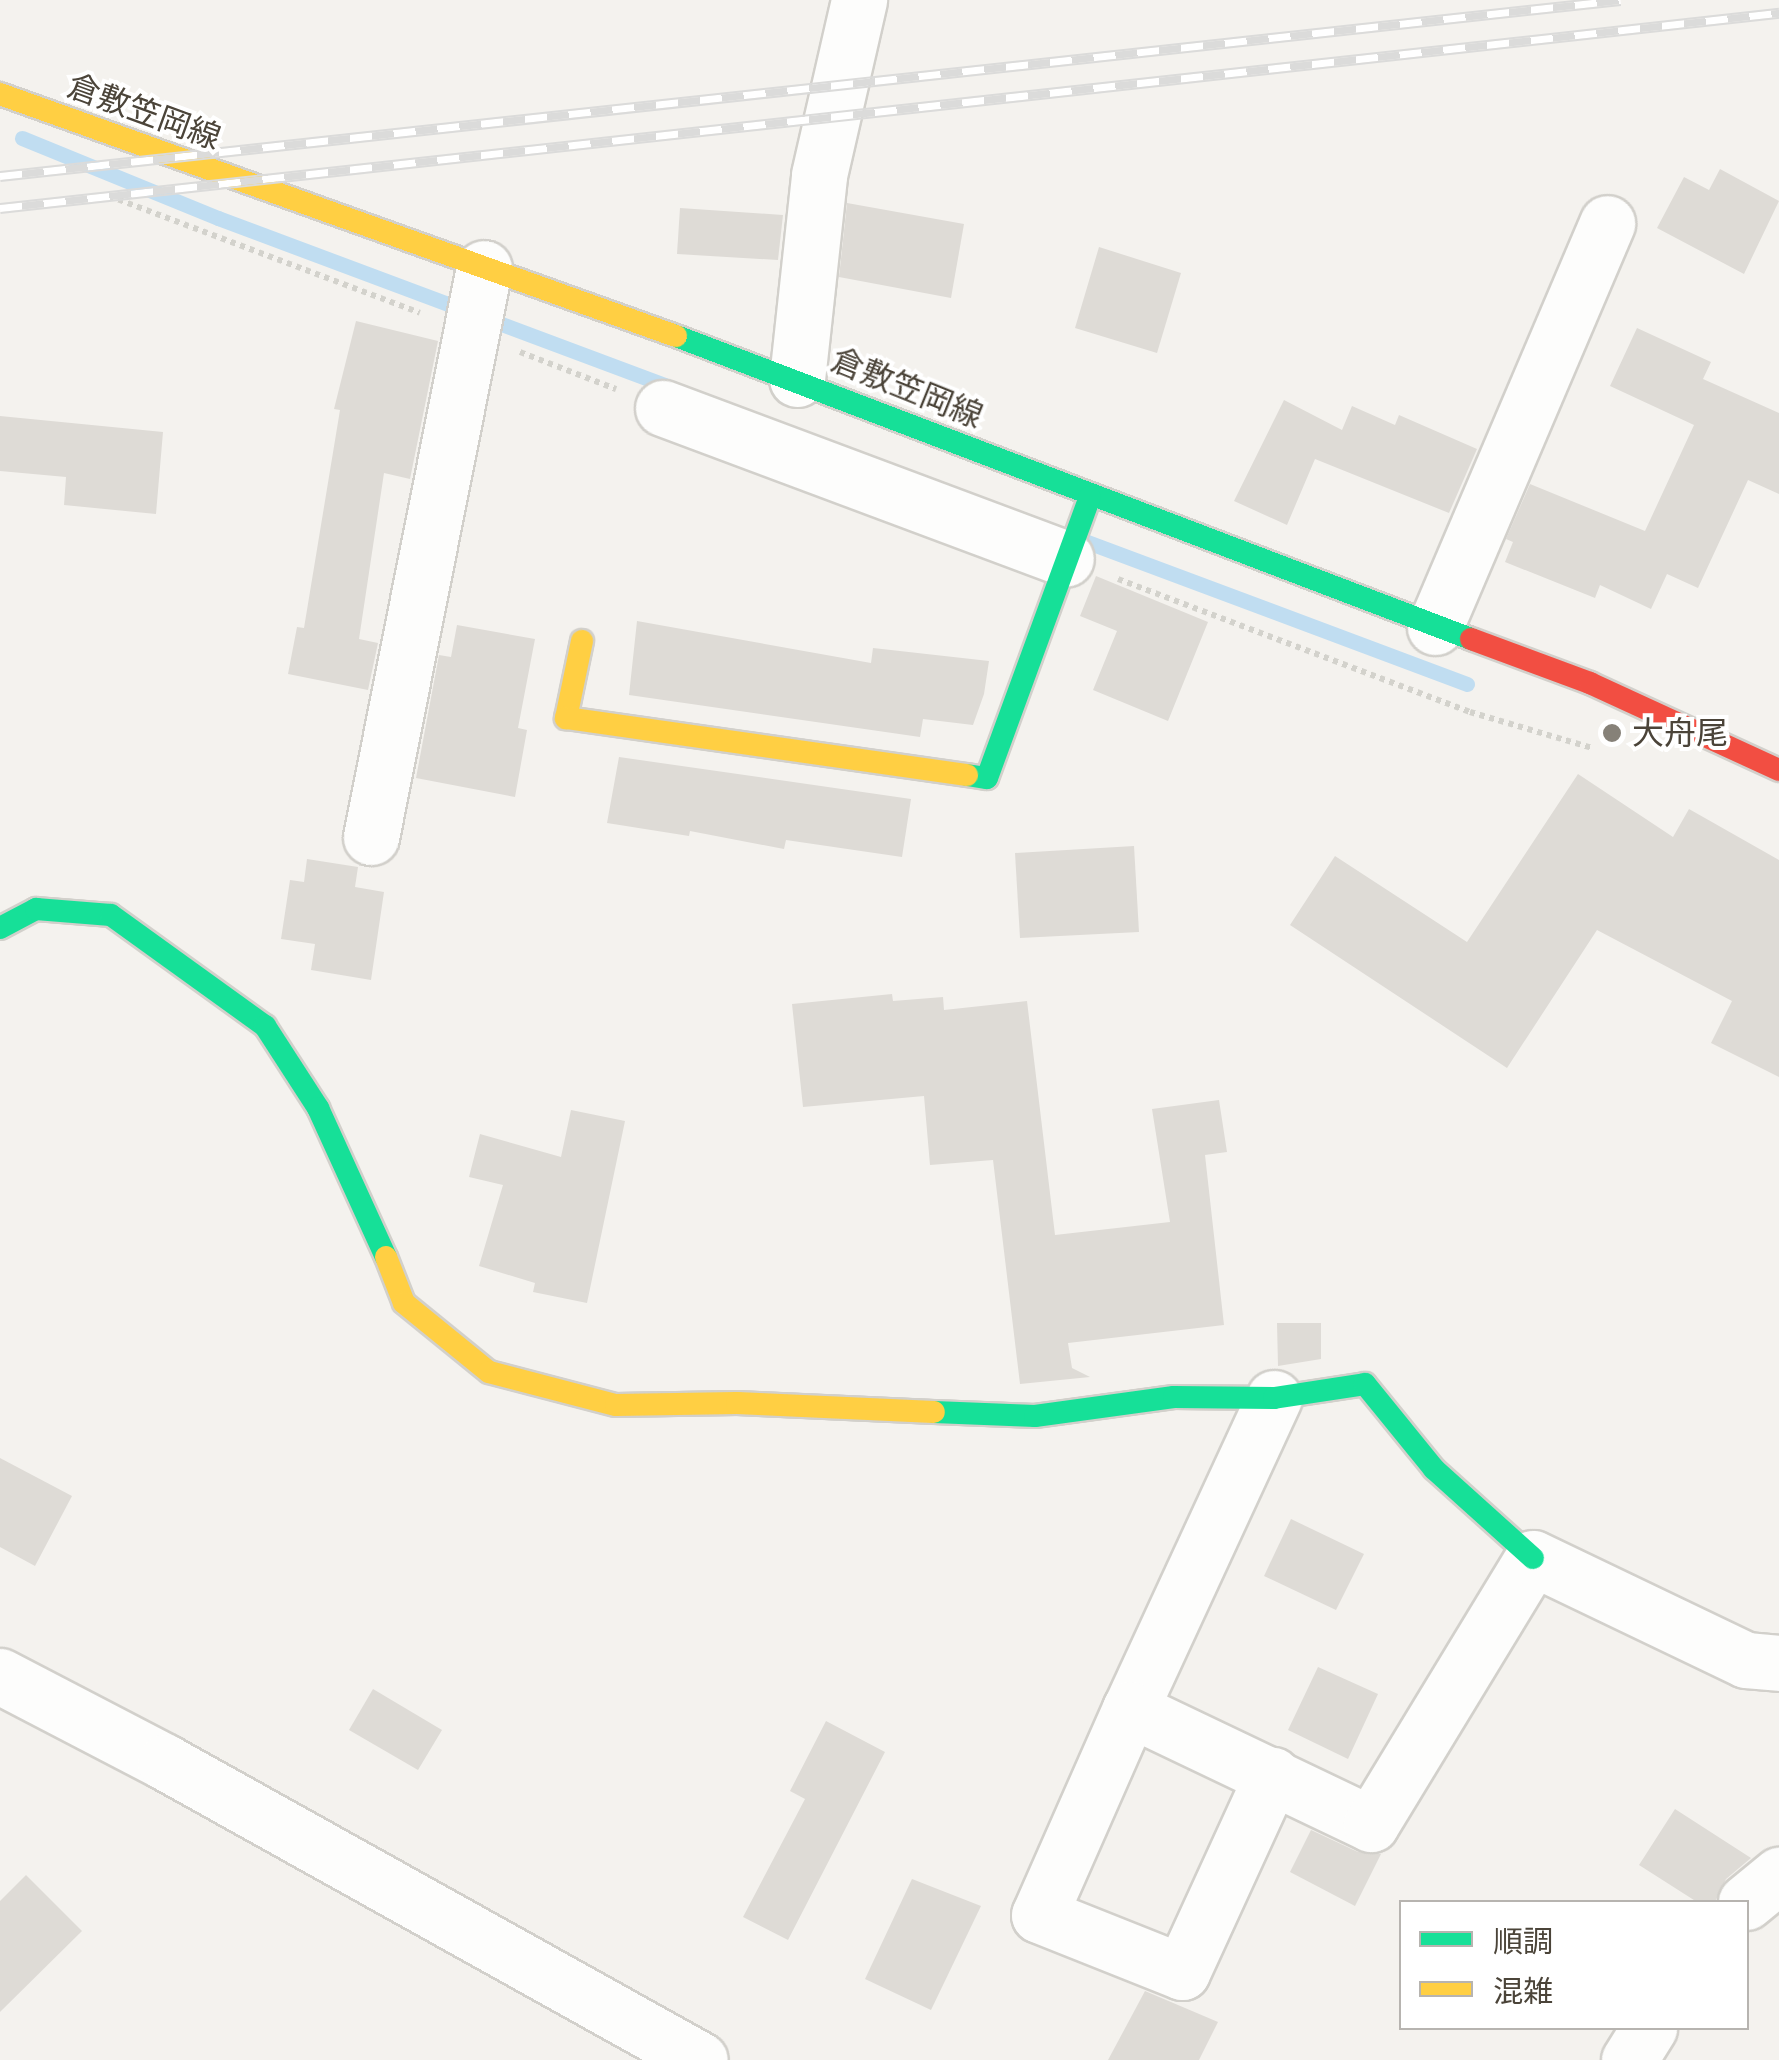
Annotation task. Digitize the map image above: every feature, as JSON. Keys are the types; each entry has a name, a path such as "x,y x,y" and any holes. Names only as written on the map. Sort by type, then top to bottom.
{"street":[{"path":"798,379 820,175 859,0"},
{"name":"倉敷笠岡線","path":"0,94 475,305 798,379 1090,498 1590,683 1779,770"},
{"path":"1435,627 1608,224"},
{"path":"371,837 475,305"},
{"path":"663,408 1072,544"},
{"path":"582,641 566,718 987,778 1090,498"},
{"path":"0,928 36,909 112,915 265,1026 318,1108 362,1198 404,1303 489,1372 616,1404 737,1403 1036,1416 1174,1398 1274,1398 1365,1384 1434,1469 1533,1558 1746,1660 1779,1663"},
{"path":"1272,1775 1182,1972 1038,1916 1274,1398"},
{"path":"1130,1709 1371,1824 1533,1558"},
{"path":"0,1676 165,1762 700,2060"},
{"path":"1748,1900 1779,1875"},
{"path":"1629,2060 1647,2030"}],"path":[{"path":"93,190 475,305 663,408"},
{"path":"1072,544 1470,712 1600,750"}],"building":[{"path":"1720,169 1779,201 1744,274 1657,228 1684,177 1709,190"},
{"path":"847,203 964,224 951,298 839,277"},
{"path":"680,208 783,215 778,260 677,254"},
{"path":"1099,247 1181,273 1157,353 1075,328"},
{"path":"356,321 438,341 410,479 384,473 359,639 378,643 368,690 288,674 297,627 304,628 340,410 334,409"},
{"path":"1637,328 1711,362 1703,379 1779,413 1779,494 1748,480 1698,588 1667,574 1651,609 1600,585 1595,598 1505,562 1513,542 1506,539 1530,484 1645,531 1694,425 1610,386"},
{"path":"1284,400 1342,430 1352,406 1395,425 1399,415 1477,449 1449,513 1315,459 1287,525 1234,501"},
{"path":"0,416 163,432 156,514 64,505 66,477 0,471"},
{"path":"1096,576 1208,622 1168,721 1093,690 1117,631 1080,616"},
{"path":"637,621 871,663 873,648 989,661 984,694 973,725 923,719 920,737 629,695"},
{"path":"457,625 535,639 518,728 527,730 515,797 416,778 439,655 451,657"},
{"path":"619,757 911,799 902,857 786,840 784,849 690,831 689,836 607,823"},
{"path":"1578,774 1673,837 1689,809 1779,860 1779,1077 1711,1043 1732,1001 1597,930 1507,1068 1290,925 1335,856 1467,942"},
{"path":"1134,846 1139,932 1020,938 1015,853"},
{"path":"307,859 358,867 355,887 384,892 371,980 311,970 315,944 281,939 290,880 304,882"},
{"path":"892,994 893,1001 943,997 944,1010 1027,1001 1055,1235 1170,1222 1152,1109 1219,1100 1227,1152 1205,1155 1224,1325 1068,1343 1072,1368 1090,1377 1020,1384 993,1160 930,1165 924,1096 803,1107 792,1004"},
{"path":"571,1110 625,1121 587,1303 533,1292 535,1283 479,1266 503,1185 469,1177 480,1134 561,1157"},
{"path":"1277,1323 1321,1323 1321,1359 1278,1366"},
{"path":"0,1458 72,1496 35,1566 0,1547"},
{"path":"1291,1519 1364,1554 1336,1610 1264,1576"},
{"path":"1318,1667 1378,1694 1348,1759 1288,1730"},
{"path":"373,1689 442,1730 418,1770 349,1730"},
{"path":"826,1721 885,1752 788,1940 743,1917 805,1799 790,1791"},
{"path":"1675,1809 1751,1858 1726,1879 1716,1900 1694,1900 1639,1865"},
{"path":"1311,1830 1358,1852 1381,1854 1355,1906 1290,1872"},
{"path":"26,1875 82,1931 0,2012 0,1901"},
{"path":"912,1879 981,1906 931,2010 865,1979"},
{"path":"1145,1991 1218,2022 1199,2060 1108,2060"}],"waterway":[{"path":"22,138 218,218 676,389"},
{"path":"1082,540 1467,684"}],"railway":[{"path":"0,176 1620,0"},
{"path":"0,208 1779,13"}],"traffic: fast":[{"path":"676,336 1471,639"},
{"path":"967,775 987,778 1090,497"},
{"path":"0,928 36,909 111,915 265,1026 318,1108 386,1257"},
{"path":"934,1412 1035,1416 1174,1397 1274,1398 1365,1384 1434,1469 1533,1558"}],"traffic: slow":[{"path":"0,94 676,336"},
{"path":"582,641 566,718 967,775"},
{"path":"386,1257 404,1303 489,1372 616,1405 737,1403 934,1412"}],"traffic: jam":[{"path":"1471,639 1590,683 1779,770"}],"place":[{"name":"大舟尾","path":"1612,733"}]}
